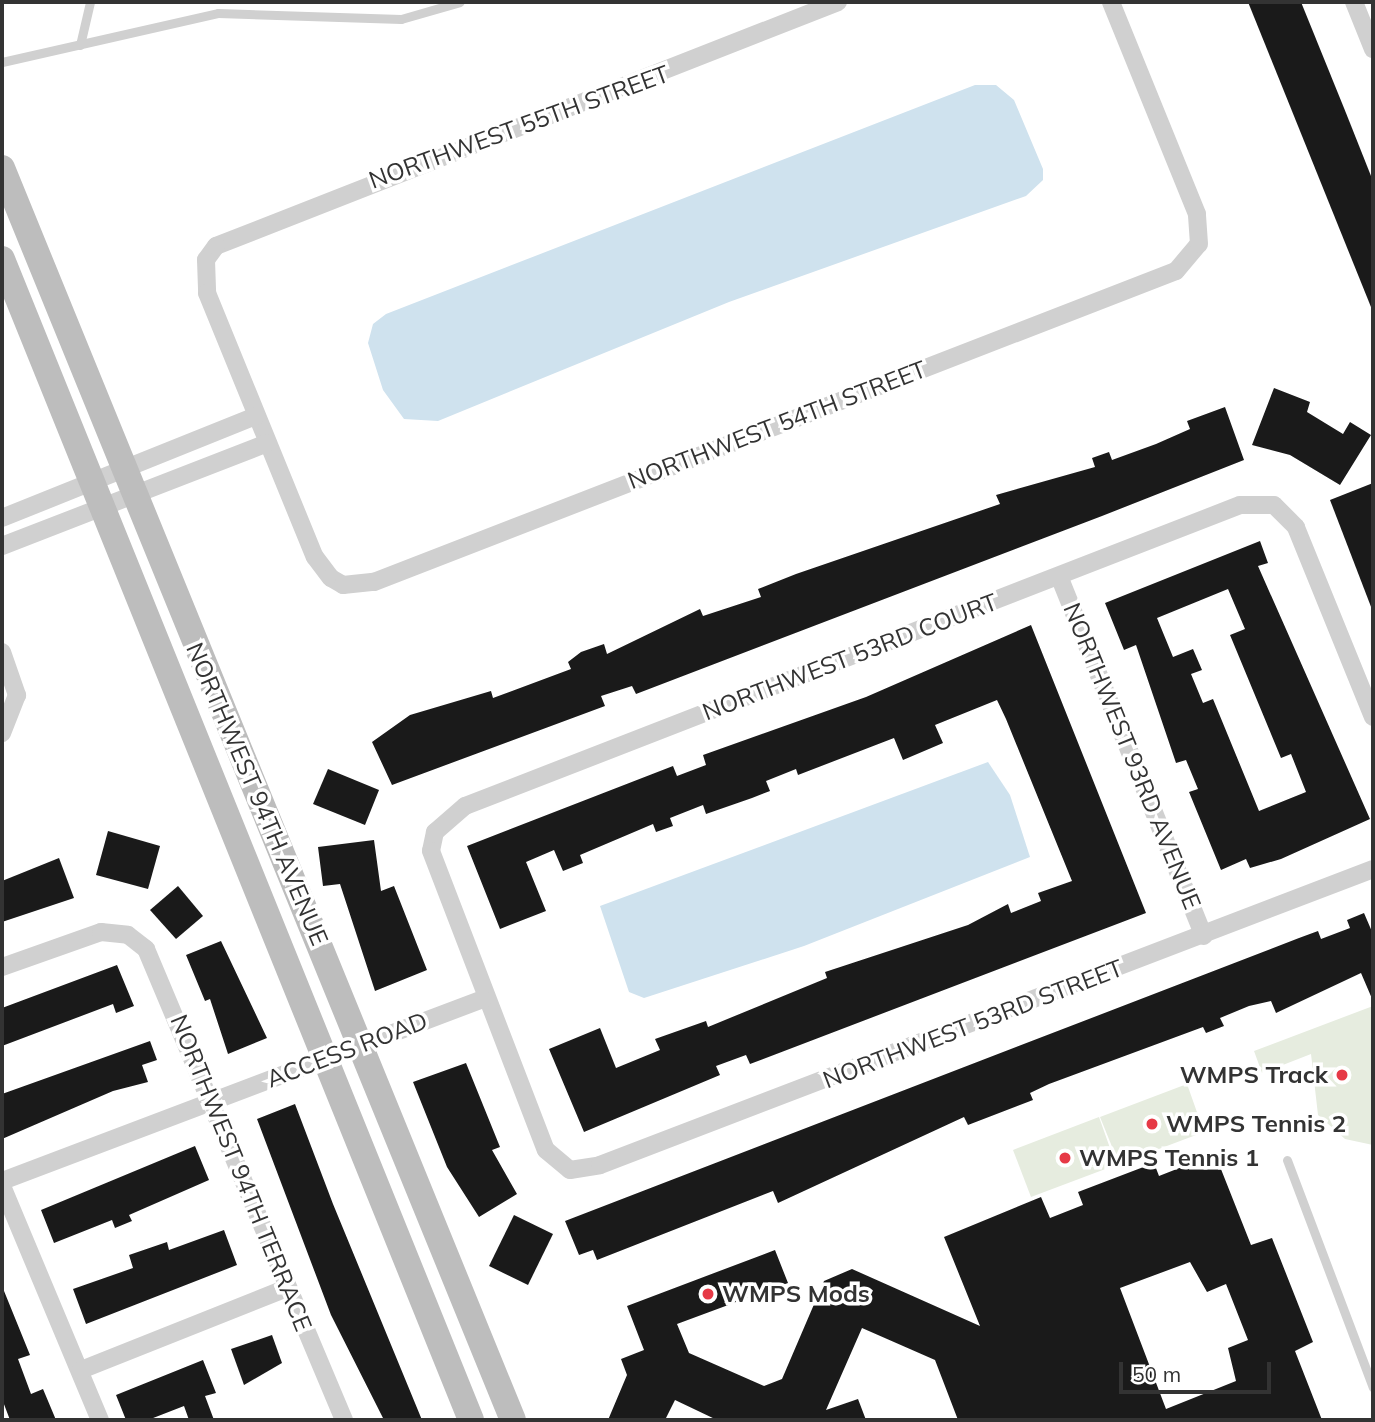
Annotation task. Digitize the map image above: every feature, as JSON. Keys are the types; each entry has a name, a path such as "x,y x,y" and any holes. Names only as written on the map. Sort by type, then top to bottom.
{"street":[{"name":"NORTHWEST 55TH STREET","path":"256,416 207,293 206,260 230,236 659,77 838,2"},
{"name":"NORTHWEST 54TH STREET","path":"268,443 315,557 343,585 374,582 1176,271 1199,244 1197,214 1111,2"},
{"path":"1354,2 1373,49"},
{"name":"NORTHWEST 94TH AVENUE","path":"2,168 134,497 362,1046 513,1420"},
{"name":"NORTHWEST 94TH AVENUE","path":"2,259 471,1420"},
{"path":"2,518 256,416 268,443 2,546"},
{"name":"NORTHWEST 53RD COURT","path":"483,999 436,873 435,832 465,806 1240,505 1274,505 1296,527 1373,717"},
{"name":"NORTHWEST 93RD AVENUE","path":"1059,576 1205,936"},
{"path":"2,652 17,695 14,711 2,733"},
{"name":"NORTHWEST 53RD STREET","path":"483,999 546,1150 570,1170 600,1165 1205,936 1373,869"},
{"name":"NORTHWEST 94TH TERRACE","path":"2,967 101,932 128,935 157,965 287,1288 344,1420"},
{"name":"ACCESS ROAD","path":"2,1183 483,999"},
{"path":"2,1183 100,1420"},
{"path":"81,1370 287,1288"}],"lane":[{"path":"80,45 90,2"},
{"path":"2,62 218,13 401,19 460,2"},
{"path":"1287,1160 1373,1387"}],"shaded area":[{"name":"WMPS Track","path":"1373,1006 1373,1145 1345,1139 1318,1115 1311,1054 1262,1073 1254,1051"},
{"name":"WMPS Tennis 2","path":"1187,1084 1204,1132 1119,1164 1100,1117"},
{"name":"WMPS Tennis 1","path":"1099,1117 1116,1165 1031,1197 1013,1150"}],"water":[{"path":"975,85 996,85 1014,100 1043,169 1043,180 1026,196 729,302 438,421 404,419 383,390 368,343 373,324 386,314"},
{"path":"988,762 1010,795 1030,857 804,946 644,998 629,992 600,906"}],"building":[{"path":"1248,2 1301,2 1346,113 1373,181 1373,312"},
{"path":"1274,388 1310,402 1307,412 1343,434 1350,422 1371,435 1340,485 1290,455 1252,445"},
{"path":"1225,407 1244,460 1102,516 636,694 632,686 601,696 605,706 392,785 372,742 410,715 491,691 493,698 571,669 568,662 581,652 604,644 607,654 700,609 703,616 761,597 758,589 1000,504 996,495 1095,467 1092,458 1109,452 1112,460 1156,444 1190,429 1187,421"},
{"path":"1373,483 1373,612 1330,500"},
{"path":"1260,541 1268,563 1258,566 1370,819 1281,859 1250,868 1246,859 1221,870 1189,792 1198,789 1186,760 1176,763 1136,645 1124,650 1105,603","holes":["1228,589 1245,629 1230,635 1281,758 1291,754 1306,792 1259,811 1213,699 1203,703 1191,674 1202,670 1193,649 1173,657 1157,618"]},
{"path":"1031,625 1146,913 750,1064 746,1055 716,1066 720,1075 584,1132 549,1049 600,1028 616,1068 660,1050 655,1039 706,1021 708,1027 827,978 825,972 968,925 1008,904 1011,913 1041,901 1038,893 1072,881 1006,719 997,700 935,725 943,743 903,760 894,738 798,775 796,769 766,781 770,791 706,814 703,805 670,818 673,826 656,832 653,824 580,855 583,863 563,871 554,850 526,862 546,911 500,929 467,846 673,766 677,776 706,765 703,755 866,697"},
{"path":"328,769 379,790 365,825 313,804"},
{"path":"108,831 160,846 148,889 96,875"},
{"path":"374,840 381,891 394,886 427,970 375,991 340,884 323,886 318,847"},
{"path":"59,858 74,898 2,922 2,881"},
{"path":"178,886 203,916 176,939 150,910"},
{"path":"1364,913 1373,934 1373,1001 1361,973 1276,1013 1271,1001 1249,1006 1220,1018 1224,1026 1206,1033 1203,1027 1049,1084 1030,1093 1033,1100 968,1125 964,1117 778,1203 773,1191 597,1260 593,1250 579,1255 565,1221 1299,938 1318,931 1321,939 1350,928 1347,920"},
{"path":"221,941 267,1038 228,1054 210,999 205,1001 186,955"},
{"path":"117,965 134,1006 116,1013 113,1004 2,1046 2,1008"},
{"path":"150,1041 157,1060 142,1065 148,1082 113,1091 2,1139 2,1094"},
{"path":"466,1063 500,1147 492,1150 517,1194 479,1217 447,1167 413,1082"},
{"path":"295,1104 422,1420 384,1420 331,1315 257,1119"},
{"path":"195,1146 209,1180 129,1215 132,1221 115,1228 112,1220 54,1243 41,1210"},
{"path":"1215,1154 1251,1245 1272,1238 1313,1342 1295,1351 1322,1420 958,1420 935,1360 862,1328 826,1410 858,1399 866,1420 717,1420 675,1400 665,1420 608,1420 627,1375 621,1359 644,1350 627,1306 775,1250 788,1283 677,1324 689,1353 764,1386 782,1379 824,1281 852,1269 980,1326 944,1237 1041,1197 1050,1218 1083,1205 1078,1192 1154,1163 1159,1176","holes":["1190,1262 1207,1292 1226,1284 1248,1340 1228,1348 1236,1381 1166,1409 1120,1288"]},
{"path":"514,1215 553,1234 528,1285 489,1266"},
{"path":"224,1230 237,1265 86,1324 73,1289 133,1268 129,1255 167,1242 169,1250"},
{"path":"2,1286 30,1355 18,1359 31,1394 43,1389 56,1420 10,1420 2,1399"},
{"path":"272,1335 282,1363 244,1385 231,1349"},
{"path":"203,1360 216,1393 205,1396 214,1420 189,1420 184,1406 148,1420 126,1420 116,1395"}],"place":[{"name":"WMPS Track","path":"1342,1075"},
{"name":"WMPS Tennis 2","path":"1152,1124"},
{"name":"WMPS Tennis 1","path":"1065,1158"},
{"name":"WMPS Mods","path":"708,1294"}]}
